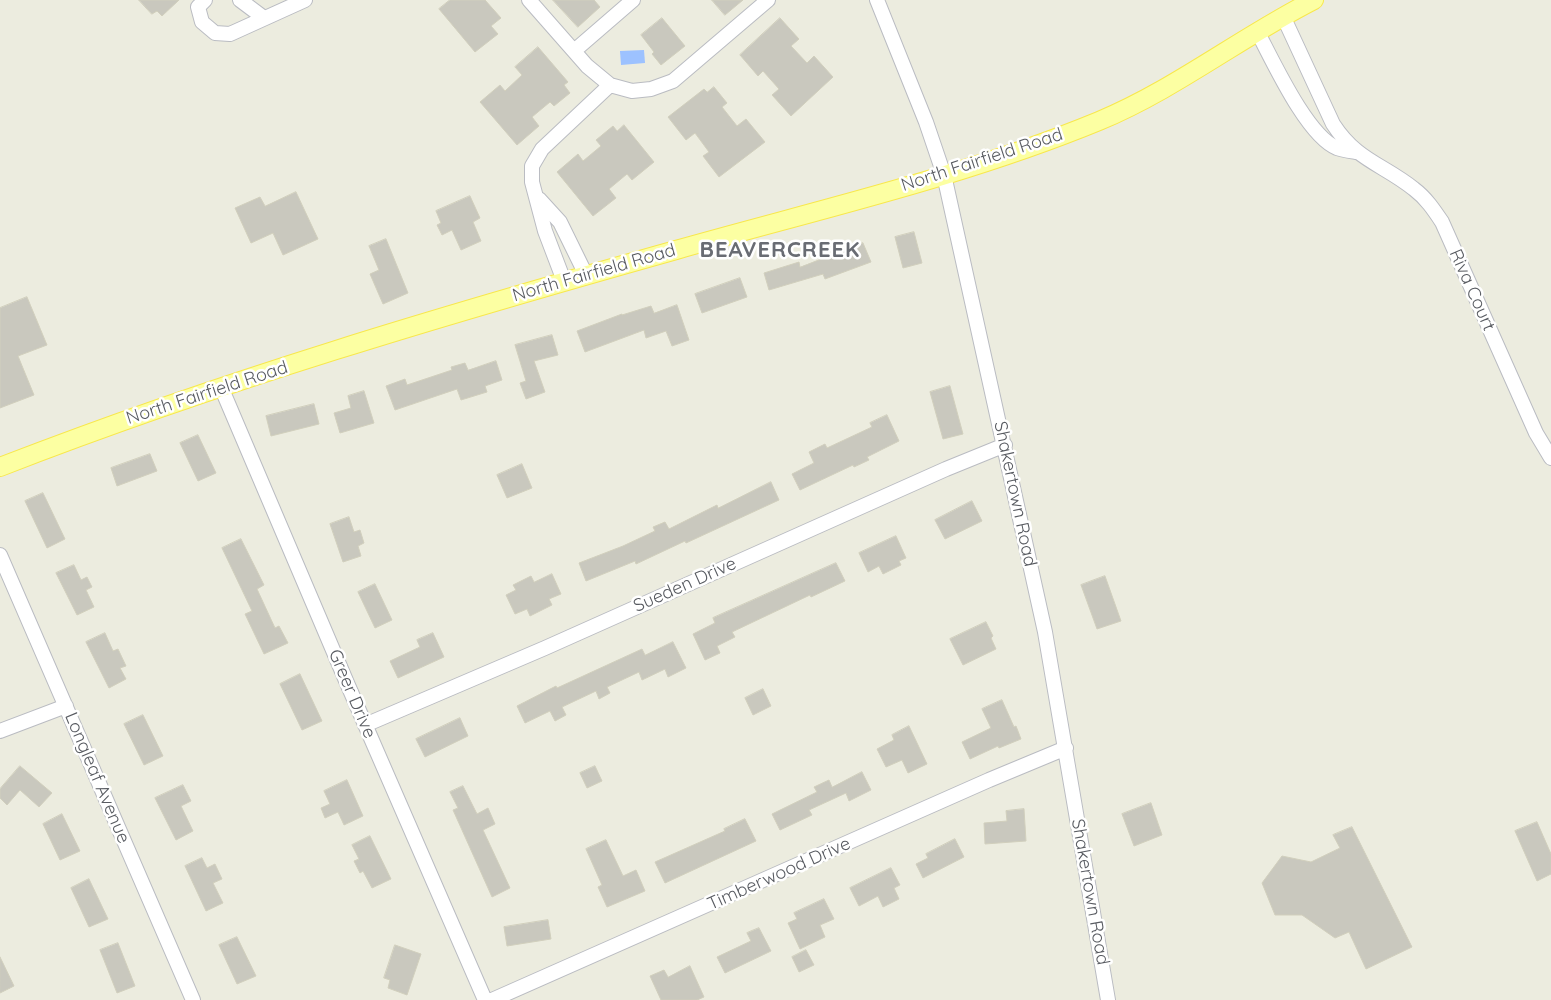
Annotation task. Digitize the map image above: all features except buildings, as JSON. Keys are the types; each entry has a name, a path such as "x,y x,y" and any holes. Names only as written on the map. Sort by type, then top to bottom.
{"main road":[{"name":"North Fairfield Road","path":"0,467 99,429 221,387 359,343 564,281 944,175 1041,142 1140,102 1282,16 1314,0"}],"street":[{"path":"204,0 198,7 202,22 215,33 230,34 305,0"},
{"path":"240,0 264,18"},
{"path":"530,0 587,66 610,85 632,91 651,90 673,81 768,0"},
{"path":"574,51 633,0"},
{"name":"Shakertown Road","path":"877,0 926,122 944,175 1045,632 1108,1000"},
{"name":"Riva Court","path":"1282,16 1333,124 1348,144 1357,152 1415,190 1430,205 1442,222 1536,433 1551,458"},
{"name":"Riva Court","path":"1257,31 1307,122 1319,135 1336,148 1357,152"},
{"path":"564,281 545,231 532,182 532,166 542,149 610,85"},
{"path":"536,197 560,222 586,275"},
{"name":"Greer Drive","path":"221,387 485,1000"},
{"name":"Sueden Drive","path":"365,725 562,640 946,469 1005,445"},
{"name":"Longleaf Avenue","path":"0,555 193,1000"},
{"path":"0,731 66,706"},
{"name":"Timberwood Drive","path":"492,1000 989,780 1066,748"}],"water":[{"path":"644,50 645,63 621,65 620,51"}],"district":[{"name":"BEAVERCREEK","path":"780,250"}]}
